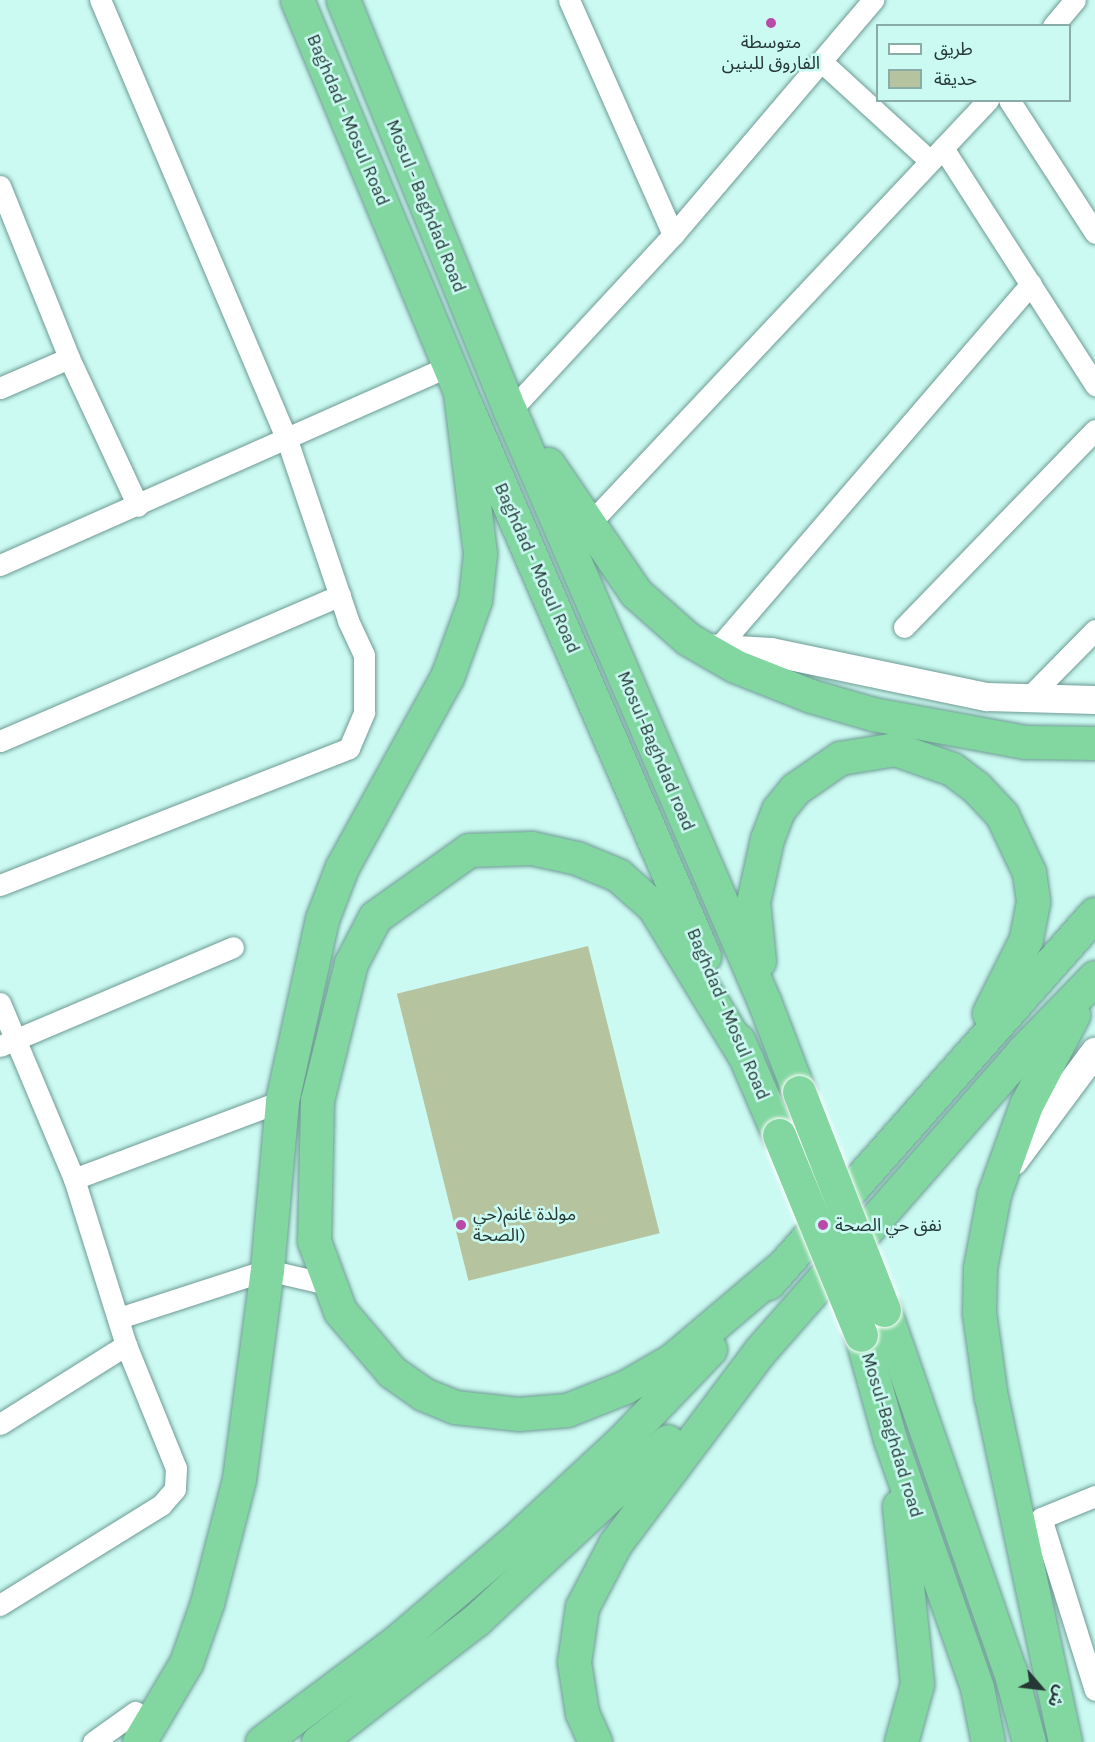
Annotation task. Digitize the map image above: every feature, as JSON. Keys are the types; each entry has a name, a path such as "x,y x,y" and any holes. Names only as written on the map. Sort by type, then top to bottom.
{"highway":[{"name":"Baghdad - Mosul Road","path":"297,0 455,379 627,773 778,1134"},
{"name":"Mosul - Baghdad Road","path":"343,0 510,411"},
{"path":"137,1727 186,1663 225,1541 239,1479 267,1270 282,1101 326,909 366,821 447,676 475,600 480,553 455,379"},
{"path":"510,411 590,523 636,593 707,648 772,682 873,714 1026,742 1095,743"},
{"name":"Mosul-Baghdad road","path":"510,411 764,1001 884,1310 1010,1671 1029,1742"},
{"path":"764,1001 753,902 767,839 778,810 795,789 840,758 865,752 896,749 952,769 977,788 1002,815 1029,872 1033,902 1026,939 1009,978 928,1102"},
{"path":"747,1060 654,907 618,875 578,858 531,848 469,850 375,917 351,963 317,1100 314,1241 327,1284 340,1311 392,1372 423,1394 455,1407 518,1414 567,1410 625,1387 672,1360 783,1266"},
{"path":"262,1742 396,1642 561,1499 675,1388 1095,914"},
{"path":"1065,1742 984,1354 980,1268 994,1194 1026,1105 1095,977"},
{"path":"595,1742 582,1713 574,1662 582,1607 594,1578 645,1499 759,1352 1023,1051 1095,977"},
{"name":"Mosul-Baghdad road","path":"778,1134 861,1335 891,1439 977,1688 988,1742"},
{"path":"318,1742 476,1620 583,1523 759,1352"},
{"path":"891,1439 917,1654 918,1684 901,1742"}],"main road":[{"path":"707,648 771,652 987,697 1095,700"},
{"path":"994,1194 1032,1134 1095,1052"}],"street":[{"path":"0,885 349,748 364,712 364,655 340,595 287,440 100,0"},
{"path":"569,0 673,235"},
{"path":"510,411 673,235 873,0"},
{"path":"1055,24 1075,0"},
{"path":"822,62 936,154 1031,284 1095,385"},
{"path":"590,523 986,102"},
{"path":"1011,102 1095,233"},
{"path":"0,186 9,234 138,506"},
{"path":"707,648 1031,284"},
{"path":"0,388 69,358"},
{"path":"0,565 287,440 455,379"},
{"path":"904,627 1095,430"},
{"path":"0,741 340,595"},
{"path":"1027,699 1095,630"},
{"path":"7,1042 232,947"},
{"path":"0,1003 7,1042 74,1179 126,1345 176,1468 176,1489 161,1505 0,1605"},
{"path":"74,1179 282,1101"},
{"path":"119,1318 267,1270 327,1284"},
{"path":"0,1424 126,1345"},
{"path":"1095,1496 1041,1518 1095,1690"},
{"path":"93,1742 137,1727"}],"green space":[{"path":"588,946 660,1233 468,1281 397,994"}],"place":[{"name":"متوسطة الفاروق للبنين","path":"771,23"},
{"name":"مولدة غانم(حي الصحة)","path":"461,1225"},
{"name":"نفق حي الصحة","path":"823,1225"}]}
